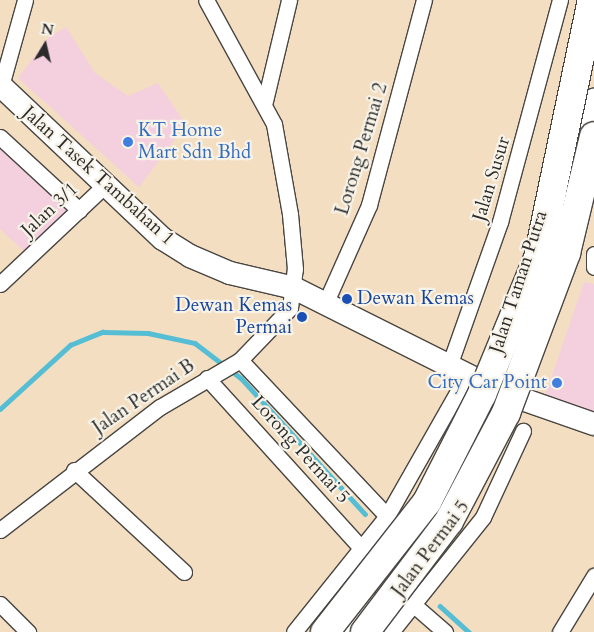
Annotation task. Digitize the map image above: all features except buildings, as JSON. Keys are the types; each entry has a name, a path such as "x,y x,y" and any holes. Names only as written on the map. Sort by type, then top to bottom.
{"highway":[{"path":"325,632 427,502 482,394 538,258 592,0"},
{"path":"366,632 449,521 506,414 566,253 594,136"}],"street":[{"path":"0,86 25,0"},
{"path":"206,0 265,101 274,124 290,214 294,288"},
{"path":"265,101 289,0"},
{"name":"Lorong Permai 2","path":"325,304 369,205 424,0"},
{"name":"Jalan Susur","path":"294,632 363,550 476,380 500,222 560,0"},
{"name":"Jalan Taman Putra","path":"325,632 433,490 542,214 594,8"},
{"name":"Jalan Tasek Tambahan 1","path":"0,86 104,186 163,239 190,256 230,273 294,288 476,380 594,424"},
{"name":"Jalan Taman Putra","path":"349,632 443,509 476,380 558,240 594,100"},
{"path":"0,138 80,210"},
{"name":"Jalan 3/1","path":"0,284 104,186"},
{"path":"594,254 594,267"},
{"name":"Jalan Permai B","path":"0,530 74,470 211,376 237,362 290,308 294,288"},
{"name":"Lorong Permai 5","path":"237,362 386,516"},
{"name":"Lorong Permai 5","path":"211,376 363,550"},
{"name":"Jalan Permai 5","path":"391,632 414,606 482,517 523,431"},
{"path":"74,470 184,572"},
{"path":"560,632 594,576"},
{"path":"0,604 28,632"},
{"path":"414,606 445,632"}],"shaded area":[{"path":"66,27 95,73 128,96 158,83 186,125 139,187 18,78 48,38"},
{"path":"0,147 72,209 26,253 0,229"},
{"path":"584,282 594,284 594,415 543,402"}],"waterway":[{"path":"0,409 70,345 103,332 148,333 195,343 241,378 365,514"},
{"path":"440,606 469,632"}],"place":[{"name":"KT Home Mart Sdn Bhd","path":"128,142"},
{"name":"Dewan Kemas","path":"347,299"},
{"name":"Dewan Kemas Permai","path":"302,317"},
{"name":"City Car Point","path":"557,383"}]}
